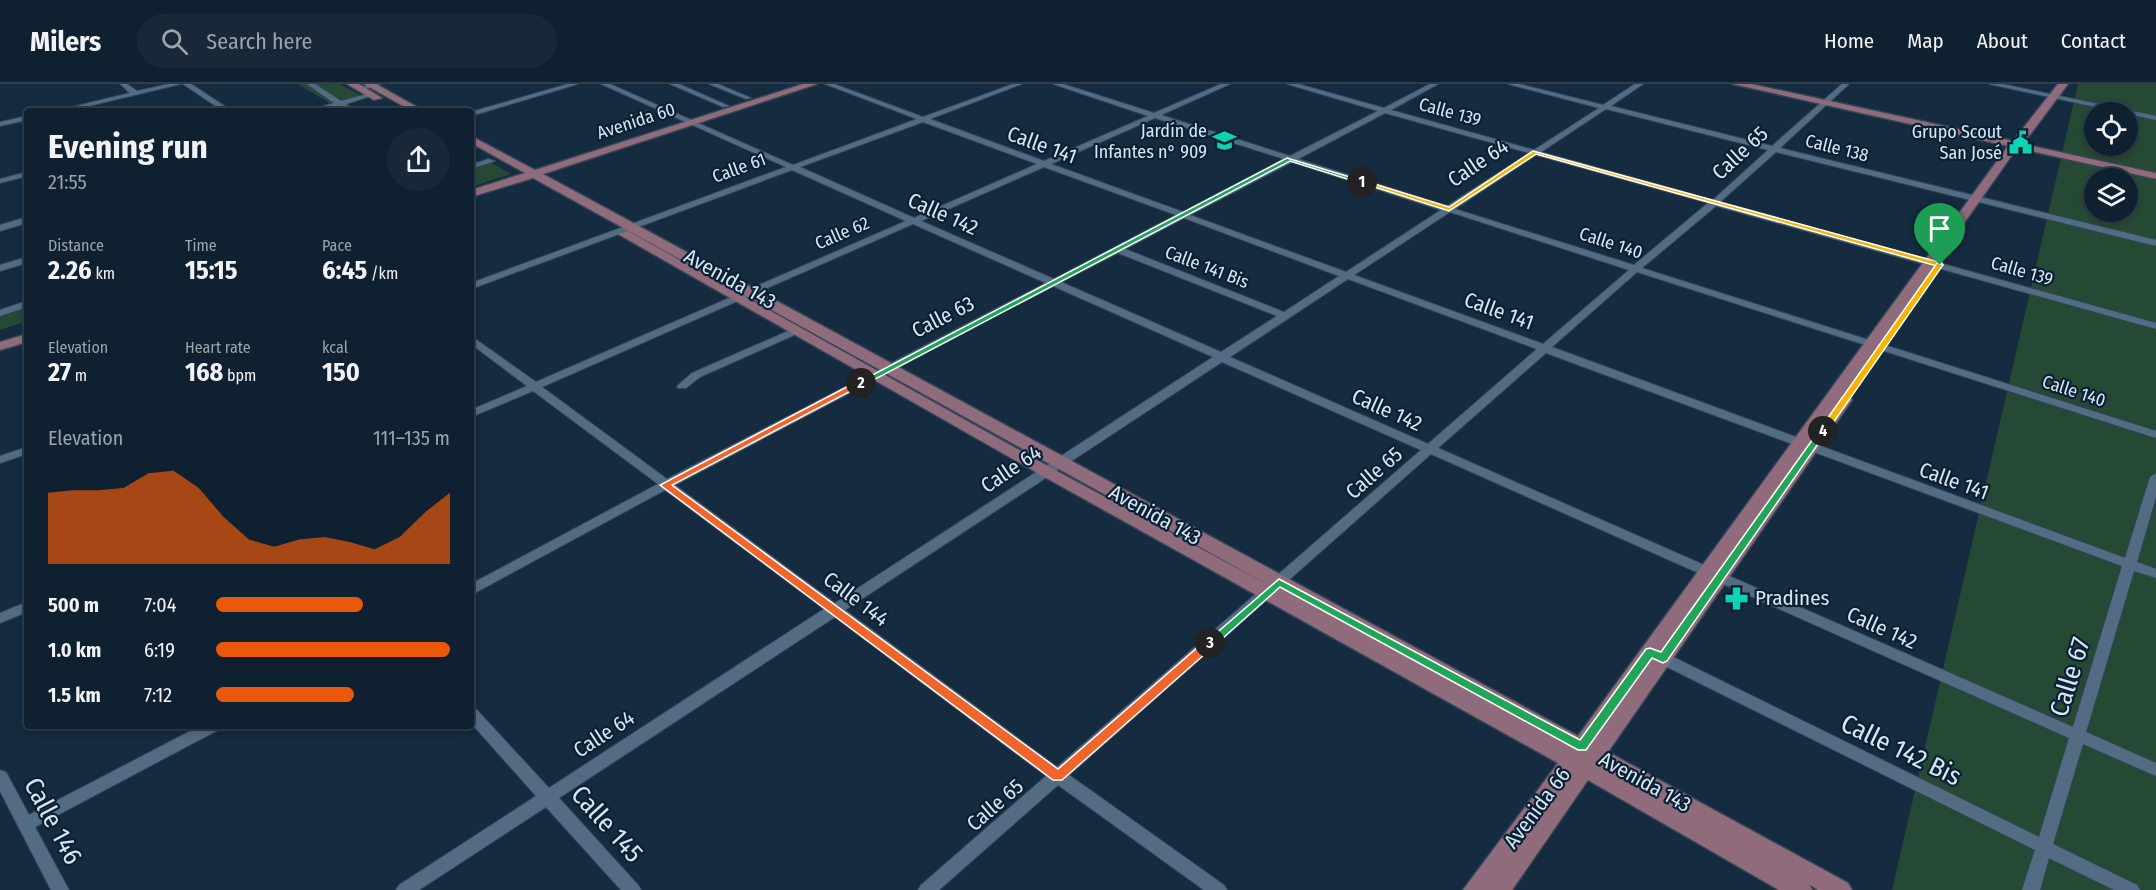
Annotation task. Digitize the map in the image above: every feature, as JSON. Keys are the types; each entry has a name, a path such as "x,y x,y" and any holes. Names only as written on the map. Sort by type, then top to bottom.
{"main road":[{"name":"Avenida 60","path":"687,121 793,84"},
{"name":"Avenida 60","path":"474,186 524,173 812,84"},
{"path":"1738,84 1826,101 2156,174"},
{"path":"1762,84 1826,101"},
{"name":"Avenida 66","path":"1498,890 1584,757 2063,84"},
{"path":"367,87 396,108"},
{"path":"367,87 412,108"},
{"name":"Avenida 143","path":"474,141 524,173 1054,467 1584,757 1840,890"},
{"name":"Avenida 143","path":"474,152 490,161 524,173"},
{"name":"Avenida 60","path":"474,193 524,173"},
{"name":"Avenida 143","path":"745,294 795,331 882,372"},
{"path":"0,337 24,330"},
{"path":"0,346 24,339"},
{"name":"Avenida 66","path":"1475,890 1584,757"},
{"name":"Avenida 143","path":"1584,757 1800,890"}],"street":[{"path":"123,84 135,93"},
{"path":"72,108 177,84"},
{"path":"186,84 223,108"},
{"path":"310,84 346,108"},
{"path":"534,84 549,91"},
{"path":"474,113 575,84"},
{"name":"Calle 142","path":"604,84 2156,770"},
{"path":"673,84 725,106"},
{"path":"712,84 748,98"},
{"name":"Calle 141","path":"828,84 2156,574"},
{"name":"Calle 61","path":"474,285 1018,84"},
{"name":"Calle 140","path":"1056,84 2156,435"},
{"name":"Calle 62","path":"474,413 1227,84"},
{"name":"Calle 139","path":"1290,84 2156,326"},
{"name":"Calle 63","path":"474,588 665,485 1435,84"},
{"name":"Calle 138","path":"1511,84 2156,243"},
{"path":"1542,92 1556,84"},
{"name":"Calle 64","path":"405,890 836,611 1284,315 1640,84"},
{"name":"Calle 65","path":"927,890 1636,268 1715,202 1846,84"},
{"path":"1992,84 2156,118"},
{"path":"323,108 339,104 367,87"},
{"path":"89,104 94,108"},
{"path":"0,124 24,119"},
{"path":"474,166 490,161"},
{"path":"0,181 24,175"},
{"path":"0,228 24,221"},
{"name":"Calle 141 Bis","path":"1119,250 1284,315"},
{"path":"0,268 24,261"},
{"path":"0,313 24,305"},
{"path":"682,386 696,375 795,331"},
{"name":"Calle 144","path":"474,341 1058,776 1218,890"},
{"path":"0,460 24,451"},
{"name":"Calle 67","path":"2031,890 2156,477"},
{"path":"0,618 24,608"},
{"name":"Calle 142 Bis","path":"1657,655 2131,890"},
{"name":"Calle 145","path":"474,716 632,890"},
{"path":"25,825 207,729"},
{"name":"Calle 146","path":"0,776 60,890"}],"green space":[{"path":"298,84 340,84 362,96 331,104"},
{"path":"2078,84 2156,84 2156,890 1892,890"},
{"path":"492,163 511,174 474,186 474,169"},
{"path":"24,309 24,322 0,330 0,316"}],"place":[{"name":"Jardín de Infantes n° 909","path":"1225,141"},
{"name":"Grupo Scout San José","path":"2020,142"},
{"name":"Pradines","path":"1737,598"}],"route":[{"path":"1535,152 1940,265 1663,658 1650,652 1582,747 1279,582 1058,776 665,485 1290,159 1449,209 1535,152"}]}
